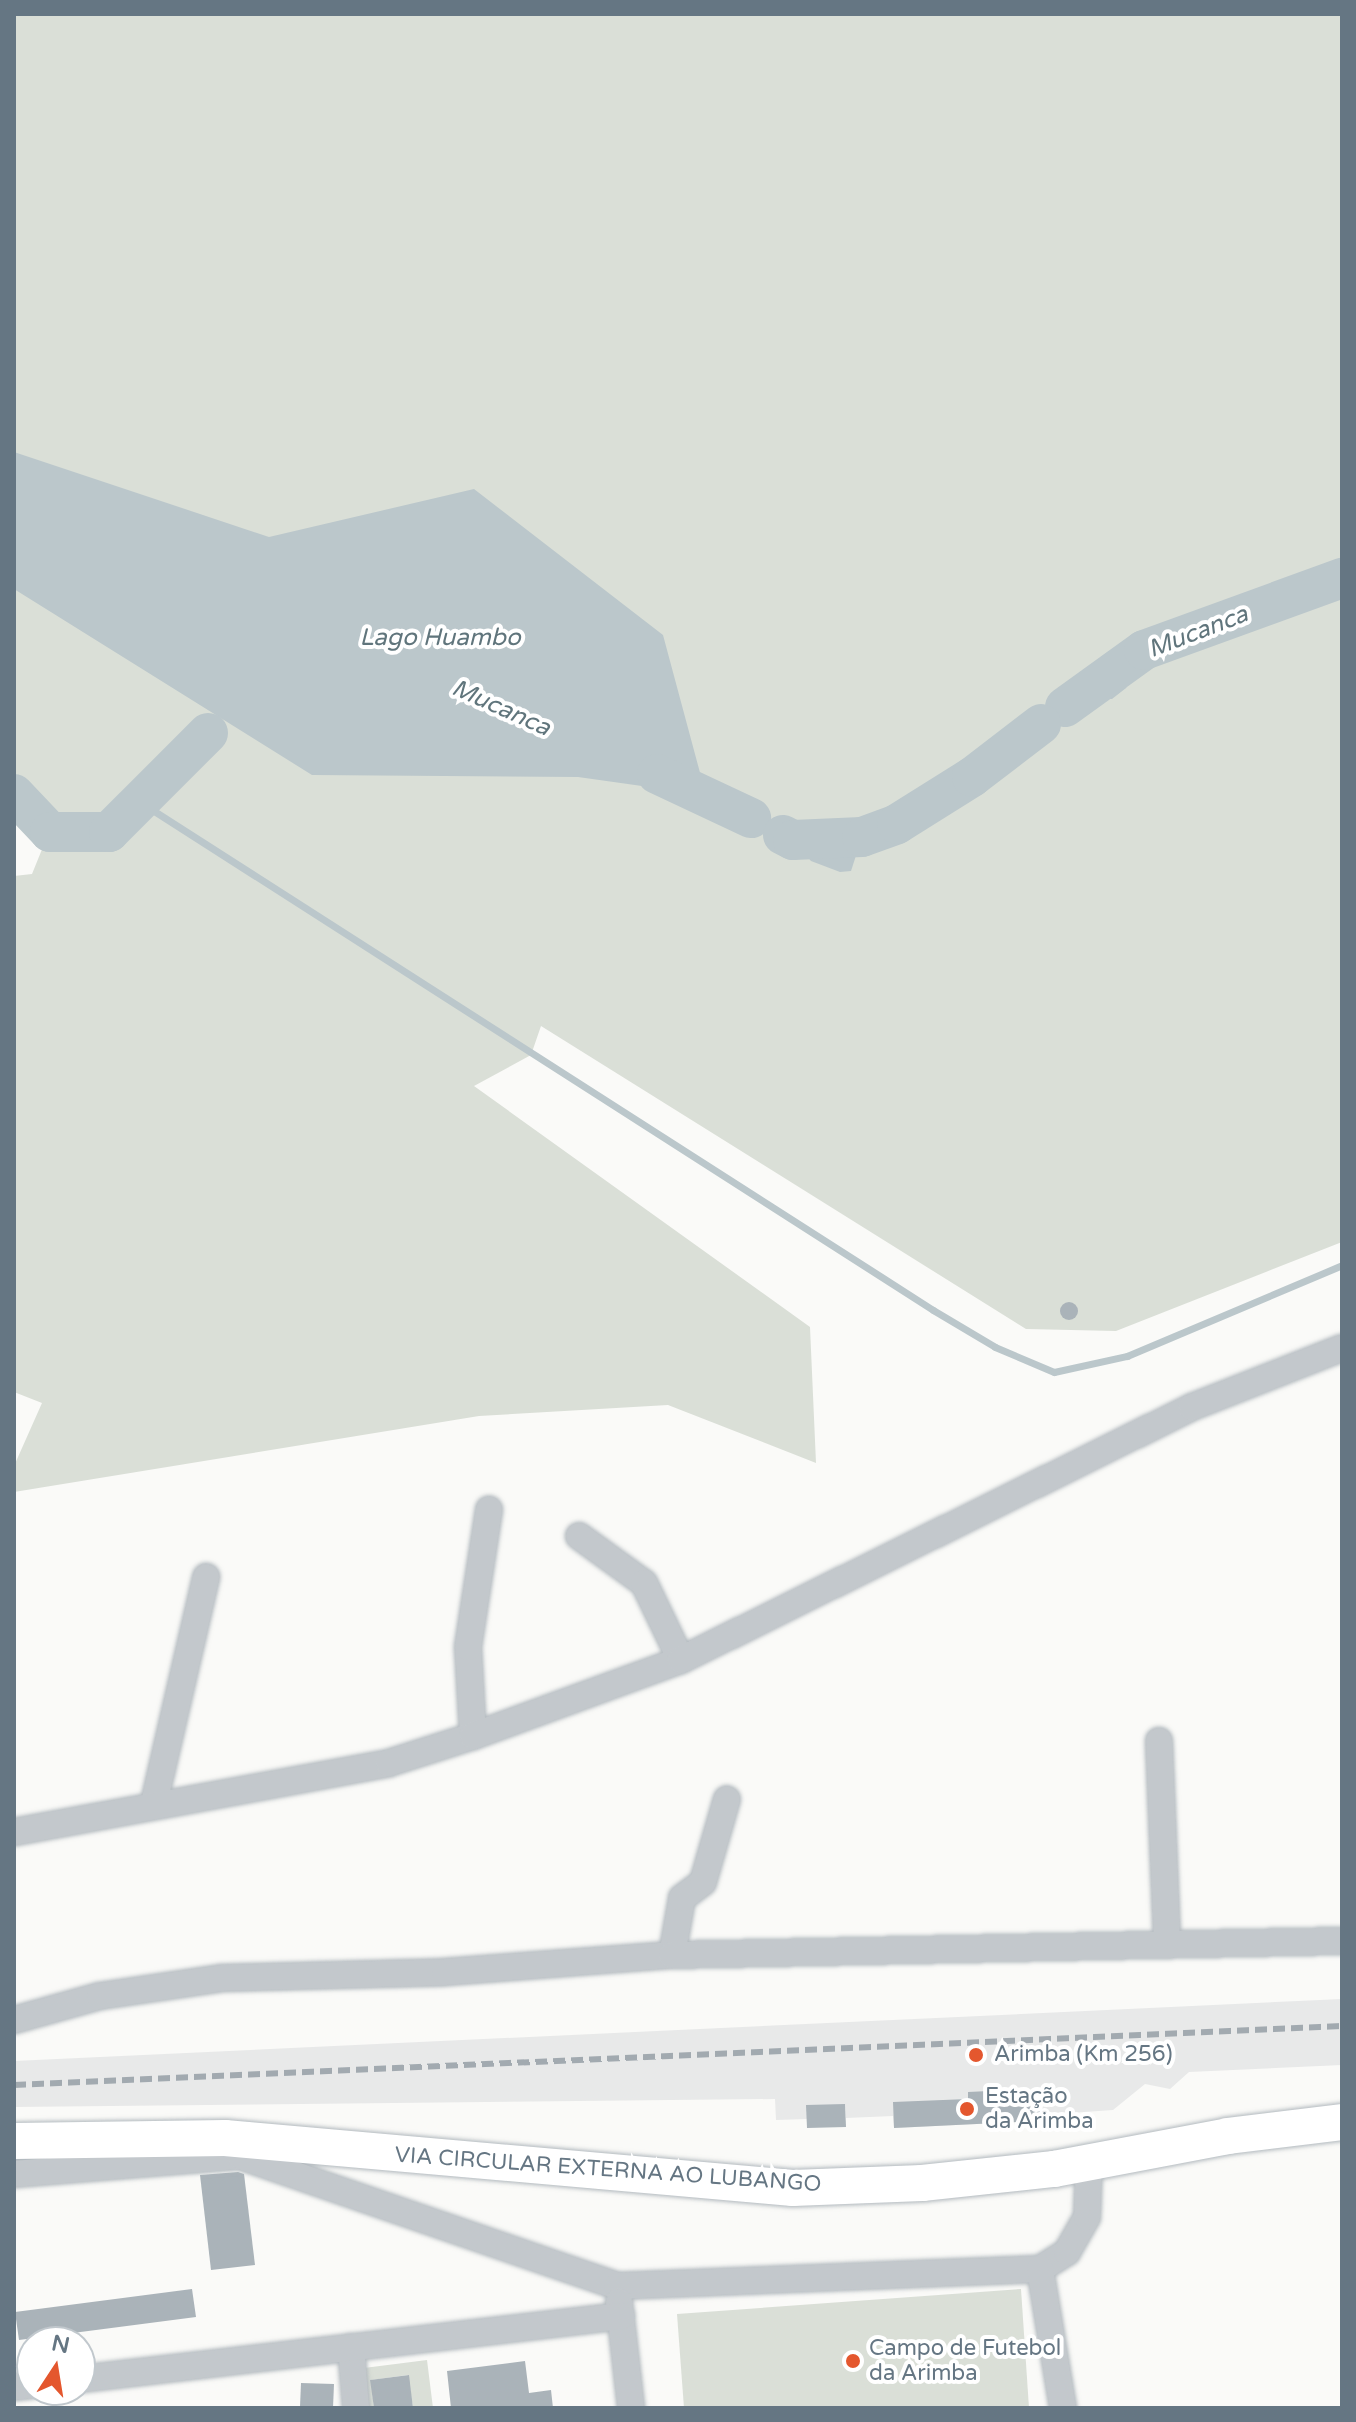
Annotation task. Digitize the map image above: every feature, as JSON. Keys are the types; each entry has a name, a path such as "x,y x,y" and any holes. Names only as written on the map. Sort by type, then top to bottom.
{"main road":[{"name":"VIA CIRCULAR EXTERNA AO LUBANGO","path":"14,2141 225,2138 793,2188 922,2183 1089,2162 1342,2122"}],"street":[{"path":"14,1832 154,1803 389,1763 473,1736 681,1660 1192,1407 1342,1348"},
{"path":"473,1736 468,1647 489,1510"},
{"path":"579,1536 644,1583 681,1660"},
{"path":"154,1803 206,1577"},
{"path":"1159,1741 1167,1944"},
{"path":"672,1955 682,1898 703,1882 727,1799"},
{"path":"14,2020 100,1996 222,1978 445,1972 672,1955 1342,1941"},
{"path":"14,2174 240,2156 617,2286 1040,2269 1067,2252 1087,2217 1089,2162"},
{"path":"1040,2269 1063,2408"},
{"path":"617,2286 631,2408"},
{"path":"96,2377 621,2316"},
{"path":"351,2347 356,2408"}],"shaded area":[{"path":"14,14 1342,14 1342,1242 1116,1331 1026,1329 541,1026 531,1055 474,1086 810,1327 816,1463 668,1405 479,1416 14,1492 14,1466 42,1403 14,1392 14,876 32,874 49,832 14,794"},
{"path":"1342,1999 1342,2065 1189,2072 1170,2089 1145,2084 1113,2110 1041,2115 1041,2121 894,2128 893,2116 846,2118 845,2104 807,2119 776,2120 775,2099 14,2107 14,2061"},
{"name":"Campo de Futebol da Arimba","path":"1021,2289 1029,2408 684,2408 677,2314"},
{"path":"427,2360 433,2408 413,2408 408,2375 371,2380 374,2408 369,2408 364,2368"}],"water":[{"name":"Lago Huambo","path":"14,452 269,537 474,489 663,635 706,795 578,777 312,775 14,589"},
{"path":"1137,645 1144,650 1126,688 1112,699 1081,698 1097,660 1109,651 1122,652"},
{"path":"807,825 828,825 862,837 851,871 840,872 811,861 793,840 798,829"}],"building":[{"path":"1069,1302 1078,1311 1069,1320 1060,1311"},
{"name":"Estação da Arimba","path":"989,2091 990,2098 1039,2095 1041,2121 894,2128 893,2102 968,2099 968,2092"},
{"path":"845,2104 846,2127 807,2128 806,2105"},
{"path":"244,2174 255,2265 211,2270 200,2175"},
{"path":"192,2289 196,2317 96,2330 96,2326 17,2326 15,2312"},
{"path":"525,2361 529,2393 551,2390 553,2408 451,2408 447,2371"},
{"path":"409,2375 413,2408 374,2408 370,2380"},
{"path":"301,2383 334,2384 333,2408 300,2407"}],"waterway":[{"name":"Mucanca","path":"1065,707 1144,650 1342,578"},
{"name":"Mucanca","path":"783,835 793,840 862,837 897,824 972,777 1041,724"},
{"name":"Mucanca","path":"14,794 50,832 109,832 208,733"},
{"name":"Mucanca","path":"657,774 751,818"},
{"path":"140,802 933,1310 995,1347 1054,1372 1127,1356 1342,1265"}],"railway":[{"path":"14,2085 1342,2026"}],"place":[{"name":"Arimba (Km 256)","path":"976,2055"},
{"name":"Estação da Arimba","path":"967,2109"},
{"name":"Campo de Futebol da Arimba","path":"853,2361"}]}
